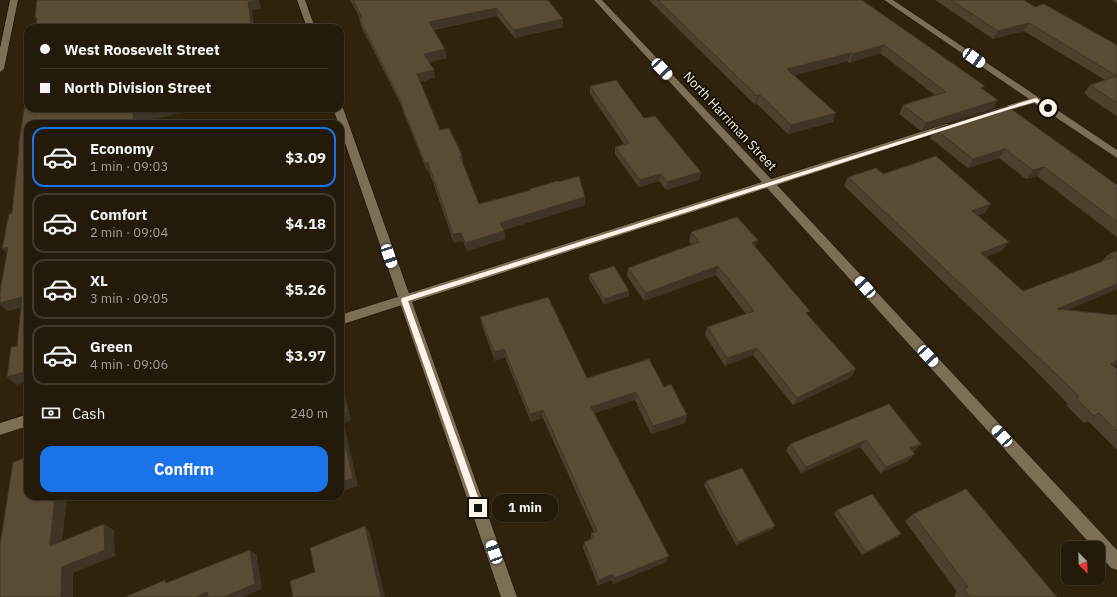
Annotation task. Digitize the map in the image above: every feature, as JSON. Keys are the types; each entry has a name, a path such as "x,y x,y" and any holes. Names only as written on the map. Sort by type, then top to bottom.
{"street":[{"path":"0,69 14,0"},
{"path":"301,0 310,24"},
{"name":"North Harriman Street","path":"598,0 770,184 1117,562"},
{"path":"888,0 1117,155"},
{"path":"986,115 1036,100"},
{"path":"344,319 957,124"},
{"path":"344,125 509,597"},
{"path":"0,429 24,421"}],"building":[{"path":"37,0 257,0 248,2 251,24 36,24 37,18 35,18"},
{"path":"353,0 548,0 563,19 514,30 496,8 429,22 445,49 424,54 434,70 417,74 440,130 449,128 462,155 460,156 479,204 579,176 585,197 500,223 504,231 465,243 461,233 453,234 428,163 425,163 402,104 359,18 362,18"},
{"path":"658,0 862,0 985,86 981,88 998,100 926,123 903,105 946,92 884,45 853,54 851,53 787,69 836,113 791,125 760,95 757,96"},
{"path":"951,0 1024,0 1035,7 1044,4 1117,45 1117,76 1029,23 998,31"},
{"path":"1117,76 1117,103 1090,85"},
{"path":"616,80 644,118 655,116 701,172 667,182 661,174 640,180 615,147 629,143 590,86"},
{"path":"1007,106 1117,185 1117,222 1044,167 1033,170 1005,149 973,159 935,129"},
{"path":"24,110 24,112 142,112 133,114 134,120 24,120 24,372 7,377 11,347 17,346 22,297 0,303 0,291 8,247 2,249 9,214 12,213 19,148 18,149"},
{"path":"936,156 991,204 972,211 1009,242 981,253 1023,291 1114,257 1109,254 1117,251 1117,284 1057,309 1117,315 1117,361 1111,364 1117,369 1117,431 1099,413 1094,416 1076,398 1079,396 848,177 876,168 883,174"},
{"path":"737,217 758,240 752,243 810,311 806,313 856,369 797,398 757,348 727,358 707,327 754,311 718,266 646,293 628,268 699,242 691,232"},
{"path":"614,266 629,291 604,299 589,274"},
{"path":"548,297 587,378 649,359 664,387 671,384 687,415 653,426 636,392 591,407 669,556 614,578 613,574 599,580 584,542 594,538 591,533 597,531 543,410 530,414 504,349 494,352 480,317"},
{"path":"344,400 347,412 344,413"},
{"path":"889,404 921,444 910,448 915,454 886,467 866,440 806,467 790,444"},
{"path":"344,438 353,478 344,481"},
{"path":"24,458 24,500 55,500 50,546 104,524 105,550 62,567 61,597 0,597 0,545 13,462"},
{"path":"742,468 775,526 738,542 706,481"},
{"path":"966,489 1057,597 970,597 964,589 968,587 913,514"},
{"path":"872,494 901,534 866,552 837,510"},
{"path":"365,526 381,597 293,597 290,581 315,572 310,548"},
{"path":"250,550 255,584 224,597 208,597 207,592 197,597 125,597 165,580 166,583"}],"route":[{"path":"478,508 405,300 1015,106 1036,100 1048,108"}]}
